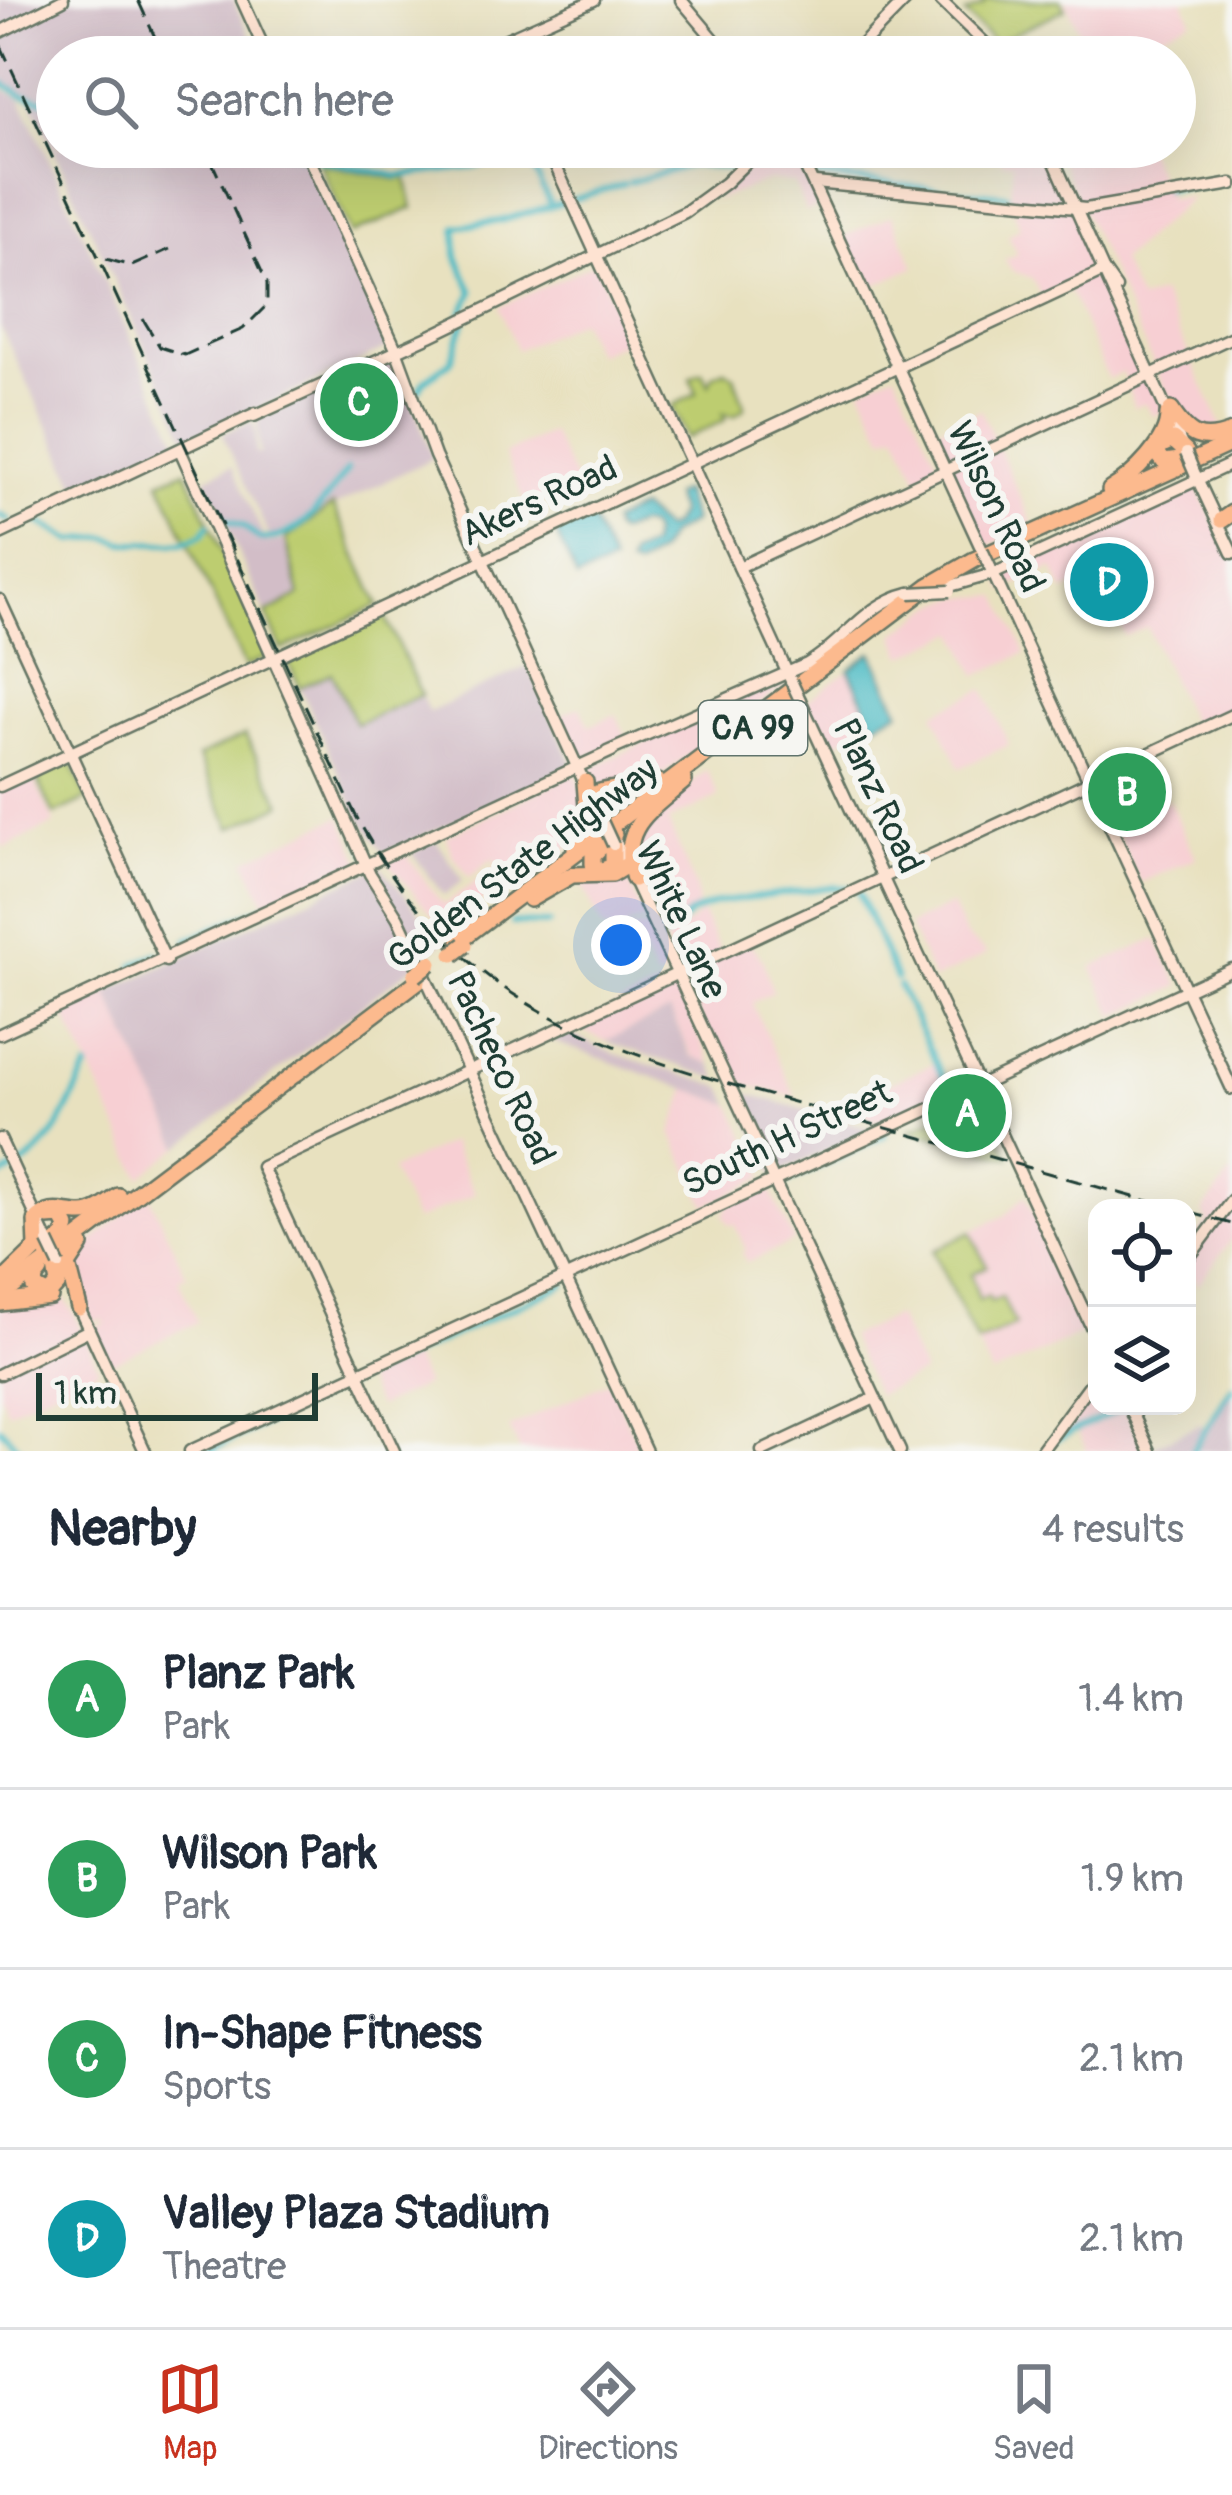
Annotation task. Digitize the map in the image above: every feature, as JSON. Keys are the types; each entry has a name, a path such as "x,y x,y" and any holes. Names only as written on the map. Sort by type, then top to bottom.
{"highway":[{"path":"1056,522 1121,483 1168,434 1170,412"},
{"path":"1170,412 1196,438 1213,439 1232,450"},
{"path":"1168,434 1187,452"},
{"path":"1187,452 1171,440 1158,451 1162,461 1171,464 1232,450"},
{"name":"Golden State Highway","path":"596,802 691,775 947,584 1232,450"},
{"name":"Golden State Highway","path":"0,1286 136,1190 522,898 596,802 702,757 928,586 974,560 1232,450"},
{"path":"522,898 580,842 588,815 612,788 652,785 702,757"},
{"path":"522,898 572,875 629,871 628,851 636,826 691,775"},
{"path":"0,1286 37,1248 36,1222 56,1210 91,1213 136,1190"},
{"path":"79,1309 69,1274 70,1258 136,1190"},
{"name":"Golden State Highway","path":"0,1300 136,1190"},
{"path":"31,1265 65,1234 66,1222 58,1215 45,1222 46,1243"},
{"path":"57,1266 57,1287 43,1295 34,1287 36,1275 73,1243"},
{"path":"0,1300 46,1299 67,1287"}],"street":[{"path":"2,29 63,0"},
{"path":"517,36 594,0"},
{"path":"681,0 711,36"},
{"path":"874,36 909,0"},
{"path":"943,0 980,36"},
{"path":"943,0 981,36"},
{"path":"240,2 257,36"},
{"path":"240,2 256,36"},
{"name":"White Lane","path":"315,168 398,348 442,468 771,1181"},
{"name":"White Lane","path":"316,168 388,320 433,446"},
{"name":"Planz Road","path":"557,168 1088,1320"},
{"path":"0,534 700,206 742,168"},
{"name":"Wilson Road","path":"806,168 1232,1089"},
{"path":"1059,168 1198,476 1226,518 1230,545"},
{"path":"1060,168 1105,268"},
{"path":"814,183 1077,208 1232,184"},
{"path":"494,304 597,256"},
{"name":"Akers Road","path":"0,786 1105,268"},
{"path":"518,295 530,284"},
{"path":"1123,308 1152,374"},
{"path":"378,309 388,320"},
{"path":"739,567 1232,337"},
{"path":"254,416 398,348"},
{"path":"355,370 370,359"},
{"path":"407,381 417,397"},
{"name":"Pacheco Road","path":"180,450 367,866 398,918 646,1451"},
{"path":"27,1024 558,777 596,802 612,751 789,676 869,604 888,594 950,589 1198,476 1232,450"},
{"name":"White Lane","path":"442,468 527,652"},
{"path":"0,600 166,960"},
{"name":"White Lane","path":"536,672 596,802"},
{"path":"553,713 565,728"},
{"path":"394,1451 262,1167 1232,716"},
{"path":"0,1036 367,866"},
{"name":"White Lane","path":"629,871 654,926"},
{"path":"303,897 318,886"},
{"name":"South H Street","path":"564,1276 832,1150 980,1088 1232,967"},
{"path":"106,990 125,977"},
{"name":"South H Street","path":"792,1171 857,1141"},
{"path":"821,1160 832,1150"},
{"path":"7,1159 121,1406"},
{"path":"771,1181 823,1291"},
{"path":"771,1181 898,1451"},
{"name":"South H Street","path":"190,1451 771,1181"},
{"path":"722,1205 734,1195"},
{"path":"1196,1245 1232,1197"},
{"path":"792,1230 803,1245"},
{"path":"624,1250 638,1239"},
{"path":"589,1267 601,1257"},
{"path":"67,1287 142,1451"},
{"path":"0,1373 104,1323"},
{"path":"93,1349 104,1363"},
{"path":"1043,1451 1088,1390"},
{"path":"762,1451 873,1399"},
{"path":"1133,1415 1150,1451"}],"shaded area":[{"path":"0,0 233,0 250,36 36,36 36,111 28,94 0,77"},
{"path":"1065,0 1183,0 1192,20 1158,36 1081,36"},
{"path":"0,87 21,99 36,132 36,168 53,168 180,445 80,492 0,326"},
{"path":"62,168 311,168 392,346 188,441"},
{"path":"749,168 802,168 821,205 806,212 794,183 770,180 714,201"},
{"path":"1013,168 1055,168 1164,409 1154,417 1145,403 1134,408 1123,372 1108,379 1070,292 1041,297 1032,278 1013,271 1004,260 1017,254 1008,235 1020,228 1010,199"},
{"path":"1064,168 1155,168 1169,199 1192,197 1120,261 1139,301 1161,293 1224,431 1202,434 1172,405"},
{"path":"892,215 915,267 867,289 843,237"},
{"path":"595,263 630,339 596,354 580,320 517,350 499,307"},
{"path":"395,354 433,458 270,538 222,434 252,421 256,454 260,454 257,420"},
{"path":"895,372 941,468 919,480 897,432 884,437 861,388"},
{"path":"981,410 1033,525 984,548 932,430"},
{"path":"551,432 578,487 527,508 504,454"},
{"path":"232,466 267,543 285,540 300,595 266,614 205,478"},
{"path":"1196,485 1232,558 1232,712 1194,730 1147,627 1125,636 1117,618 1107,618 1090,580 1064,592 1053,568 1004,590 999,576"},
{"path":"999,596 1026,653 977,676 957,632 904,656 895,634 937,604 960,597"},
{"path":"528,666 574,767 384,854 356,811 300,687 332,673 357,724 421,695 429,712"},
{"path":"849,670 874,724 826,747 806,702"},
{"path":"784,677 788,683 651,783 600,789 587,770"},
{"path":"984,689 1009,745 960,768 934,713"},
{"path":"580,706 590,726 616,714 628,740 581,759 560,715"},
{"path":"707,770 719,797 668,821 696,889 698,906 662,934 635,864 639,829"},
{"path":"31,774 55,824 4,848 0,789"},
{"path":"576,774 587,805 570,846 511,891 507,883 473,907 478,915 450,936 390,865 389,861 407,855 445,904 497,866 496,860 489,861 470,878 452,854 446,836"},
{"path":"1169,800 1196,858 1140,883 1114,827"},
{"path":"341,816 362,863 268,909 245,860"},
{"path":"436,840 463,880 444,896 412,853"},
{"path":"381,866 443,941 421,959 406,941 416,964 180,1147 107,992"},
{"path":"578,877 626,878 646,921 628,924 626,929 650,927 669,972 656,979 636,937 603,928"},
{"path":"951,905 966,936 988,954 933,980 909,925"},
{"path":"702,913 721,954 749,942 763,961 773,992 752,1003 796,1098 730,1080 665,941"},
{"path":"1157,939 1180,986 1115,1016 1092,967"},
{"path":"673,980 712,1064 692,1056 670,1011 605,1041 572,1026"},
{"path":"107,992 180,1147 141,1177 64,1013"},
{"path":"670,1011 691,1056 712,1064 719,1079 605,1041"},
{"path":"564,1031 612,1053 723,1087 732,1105 546,1039"},
{"path":"937,1062 949,1095 886,1123 868,1118 858,1097"},
{"path":"687,1089 732,1105 765,1177 706,1206 672,1133"},
{"path":"735,1090 874,1129 774,1175"},
{"path":"451,1142 475,1194 415,1221 391,1170"},
{"path":"1232,1172 1232,1239 1198,1285 1196,1235 1207,1221 1202,1212"},
{"path":"770,1188 794,1241 747,1263 734,1224 729,1225 723,1213 728,1210 726,1205"},
{"path":"148,1192 187,1277 181,1276 179,1282 198,1322 108,1365 93,1329 105,1323 102,1319 88,1324 72,1260"},
{"path":"1025,1195 1088,1331 992,1375 932,1249 1006,1215"},
{"path":"63,1298 99,1369 8,1411 0,1393 0,1307"},
{"path":"897,1316 923,1373 877,1395 849,1336"},
{"path":"413,1359 426,1385 378,1407 365,1381"},
{"path":"609,1381 638,1444 625,1451 520,1451 509,1428"},
{"path":"1232,1382 1232,1451 1155,1451 1153,1446 1200,1424 1203,1428"},
{"path":"1088,1399 1088,1415 1127,1415 1145,1451 1087,1451 1077,1430 1059,1439"}],"green space":[{"path":"982,0 1061,0 1065,9 1009,36 988,36 965,14 984,5"},
{"path":"321,168 406,177 413,208 351,234"},
{"path":"725,370 734,376 745,408 734,416 723,414 725,420 687,438 672,406 697,393 690,378 702,372 709,384 713,375"},
{"path":"186,470 269,656 245,667 160,481"},
{"path":"333,505 379,605 282,650 266,614 300,595 286,539"},
{"path":"383,612 421,695 356,724 332,673 300,687 285,657"},
{"path":"245,735 282,804 231,828 198,757"},
{"path":"69,758 88,799 54,815 35,774"},
{"path":"1141,762 1159,800 1112,822 1095,783"},
{"path":"981,1097 1010,1158 910,1130"},
{"path":"971,1232 987,1266 971,1274 979,1300 1002,1297 1015,1325 977,1343 933,1251"}],"water":[{"path":"683,491 693,522 670,535 657,554 636,568 628,565 631,555 650,546 652,533 638,525 618,533 612,522 640,508 664,529 672,526 679,513 673,495"},
{"path":"589,515 612,563 577,579 555,530"},
{"path":"872,652 900,711 874,724 849,670"}],"waterway":[{"path":"0,81 36,98"},
{"path":"360,168 397,176 467,168"},
{"path":"533,168 540,182"},
{"path":"630,182 680,168"},
{"path":"817,176 893,184"},
{"path":"1166,189 1216,181"},
{"path":"574,199 624,184"},
{"path":"898,185 967,192"},
{"path":"542,187 551,205"},
{"path":"972,192 1007,195"},
{"path":"462,313 473,292 457,256 456,227 500,221 568,201"},
{"path":"419,390 451,361 464,322"},
{"path":"221,518 243,526 259,539 287,534 310,516 347,470"},
{"path":"0,515 9,520"},
{"path":"38,521 73,541 105,537 125,543 182,543 202,535 209,525"},
{"path":"348,812 370,857"},
{"path":"664,937 690,914 716,903 849,888"},
{"path":"859,893 896,979"},
{"path":"187,940 265,906"},
{"path":"512,923 549,924"},
{"path":"133,969 157,954"},
{"path":"899,986 950,1092"},
{"path":"0,1177 44,1145 87,1069"},
{"path":"780,1185 885,1135"},
{"path":"364,1377 564,1284"},
{"path":"208,1451 357,1380"},
{"path":"1192,1451 1232,1387"},
{"path":"1052,1441 1108,1415"},
{"path":"0,1428 22,1451"}],"railway":[{"path":"138,0 154,36"},
{"path":"0,44 36,122"},
{"path":"57,168 355,814 400,885 449,942 502,987 560,1021 623,1049 763,1094 1141,1199"},
{"path":"143,319 160,347 185,355 243,329 267,305 267,283 215,168"},
{"path":"106,259 132,266 170,249"},
{"path":"1196,1214 1232,1224"}],"place":[{"name":"In-Shape Fitness","path":"359,402"},
{"name":"Valley Plaza Stadium","path":"1109,582"},
{"name":"Wilson Park","path":"1127,792"},
{"name":"Planz Park","path":"967,1113"}]}
